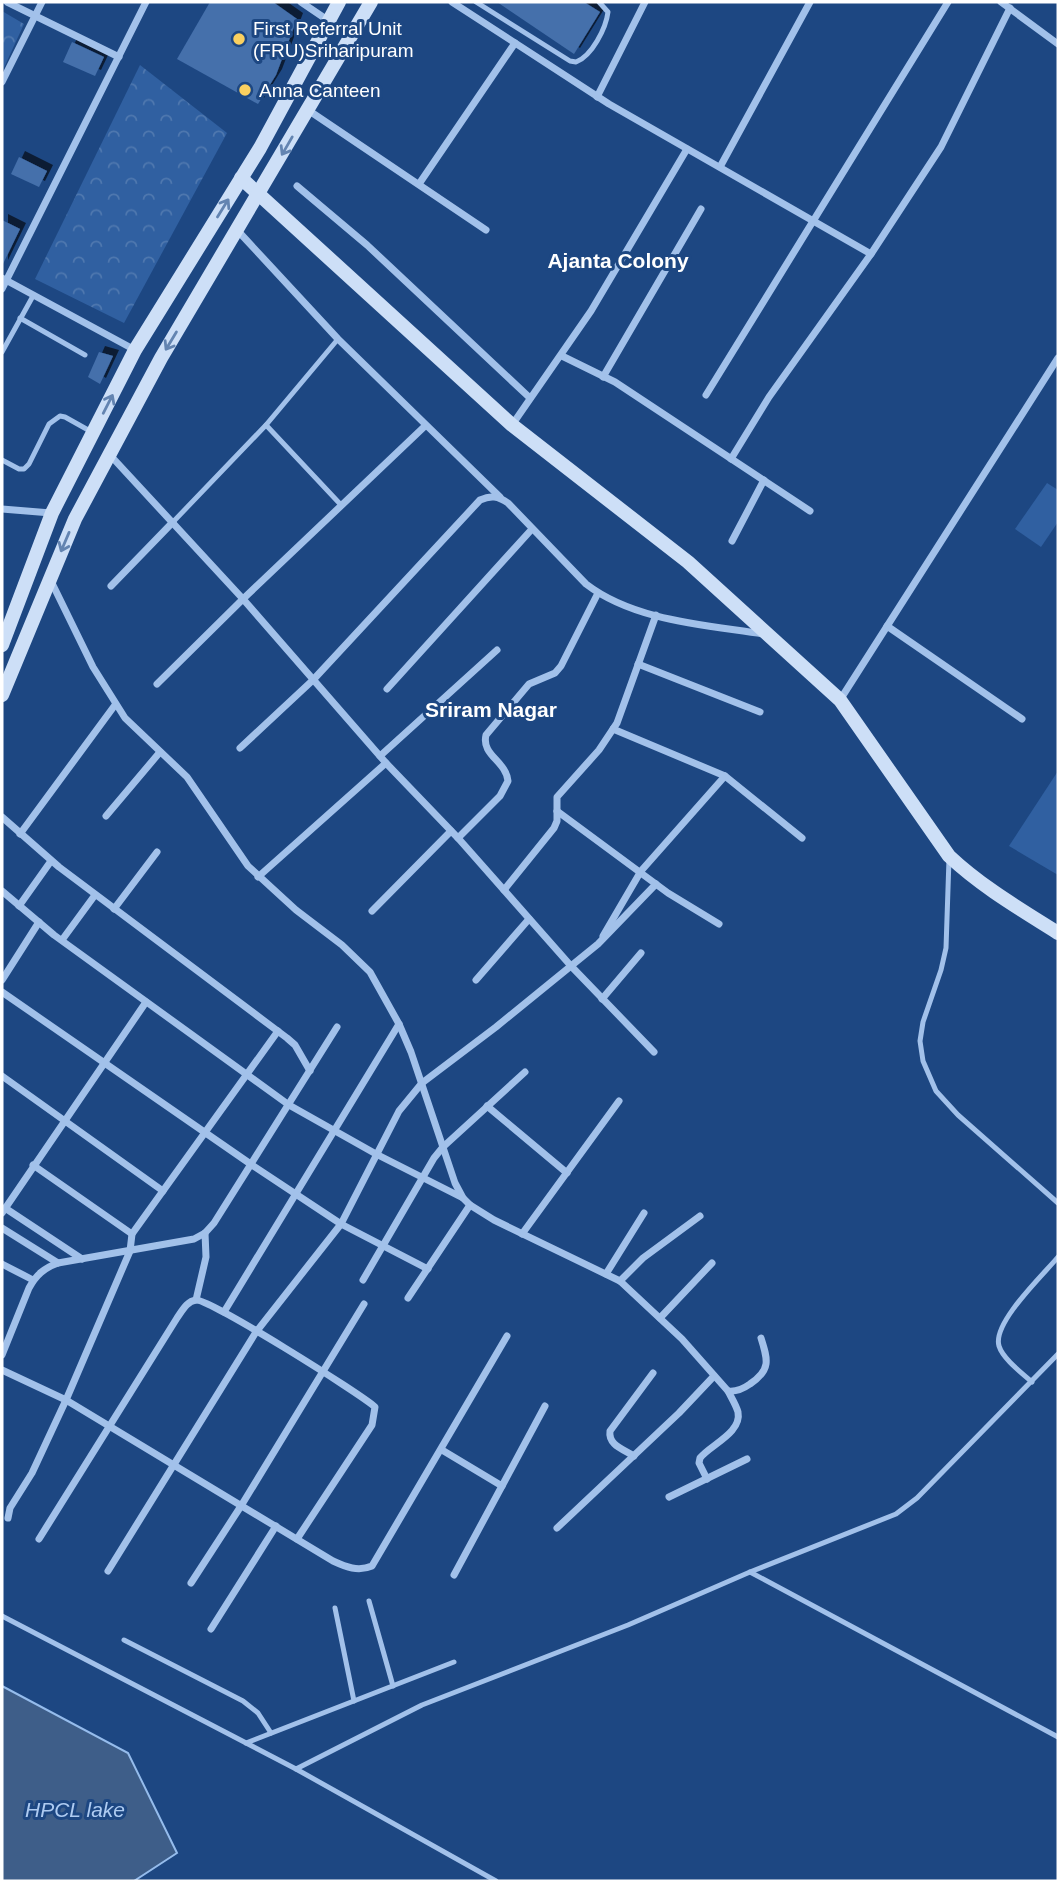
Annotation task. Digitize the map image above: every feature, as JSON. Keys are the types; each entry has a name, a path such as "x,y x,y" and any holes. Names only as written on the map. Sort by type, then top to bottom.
{"main road":[{"path":"2,645 52,513 135,350 260,148 339,2"},
{"path":"2,695 75,519 109,455 161,358 371,2"},
{"path":"241,178 512,425 688,562 840,700 949,856 997,896 1058,933"},
{"path":"25,587 44,594"}],"street":[{"path":"7,2 119,57"},
{"path":"2,82 42,2"},
{"path":"2,289 4,279 146,2"},
{"path":"301,2 351,36"},
{"path":"452,2 597,97 871,254"},
{"path":"597,97 645,2"},
{"path":"720,167 810,2"},
{"path":"706,395 948,2"},
{"path":"1001,2 1058,44"},
{"path":"731,459 769,397 871,254 941,147 1010,8"},
{"path":"419,184 515,43"},
{"path":"308,110 486,230"},
{"path":"512,425 562,356 687,149"},
{"path":"298,186 367,245 530,398"},
{"path":"603,377 701,209"},
{"path":"238,231 338,340 586,584 598,593 669,620 769,635"},
{"path":"4,279 135,350"},
{"path":"562,356 615,382 810,511"},
{"path":"840,700 1058,358"},
{"path":"157,684 243,598 425,426"},
{"path":"109,455 243,598 386,763 452,831 570,966 654,1052"},
{"path":"732,541 764,480"},
{"path":"240,748 313,680 480,500 487,496 501,499"},
{"path":"2,509 52,513"},
{"path":"111,586 173,522"},
{"path":"387,689 532,528"},
{"path":"50,578 93,667 125,718 196,789 240,857 258,877 356,957 370,972 399,1024 422,1083 448,1166 463,1198 470,1205 522,1234 620,1281 660,1318 728,1391 738,1412 737,1422 723,1439 700,1458 699,1462 707,1479"},
{"path":"458,838 500,796 508,781 501,762 486,750 486,735 529,684 555,673 561,666 598,593"},
{"path":"504,890 554,828 557,821 557,797 599,750 613,729 656,615"},
{"path":"887,626 1022,719"},
{"path":"380,756 497,650"},
{"path":"638,664 760,712"},
{"path":"20,834 115,705"},
{"path":"613,729 725,776 802,838"},
{"path":"106,816 160,752"},
{"path":"258,877 386,763"},
{"path":"598,944 641,871 725,776"},
{"path":"557,811 656,884 719,923"},
{"path":"2,817 51,861 295,1045 310,1071"},
{"path":"372,911 452,831"},
{"path":"114,909 157,852"},
{"path":"19,906 51,861"},
{"path":"108,1571 256,1332 341,1224 399,1111 422,1083 598,944 656,884"},
{"path":"2,891 62,940 289,1105 422,1179 463,1198"},
{"path":"62,940 95,895"},
{"path":"476,980 529,919"},
{"path":"2,980 39,922"},
{"path":"602,999 641,953"},
{"path":"2,992 341,1224 428,1269"},
{"path":"83,1259 4,1206 146,1002"},
{"path":"223,1311 399,1024"},
{"path":"2,1355 33,1280 42,1271 58,1263 194,1239 205,1233 252,1165 337,1027"},
{"path":"8,1518 10,1508 32,1473 66,1401 130,1251 132,1234 278,1031"},
{"path":"363,1280 443,1147 525,1072"},
{"path":"2,1076 163,1192"},
{"path":"522,1234 618,1101"},
{"path":"488,1106 566,1172"},
{"path":"33,1165 132,1234"},
{"path":"408,1298 470,1205"},
{"path":"606,1274 644,1213"},
{"path":"620,1281 643,1258 700,1216"},
{"path":"2,1228 58,1263"},
{"path":"196,1300 206,1256 205,1233"},
{"path":"660,1318 712,1263"},
{"path":"2,1264 33,1280"},
{"path":"38,1539 177,1318 187,1304 196,1300 209,1303 223,1311 375,1407 372,1425 297,1539"},
{"path":"191,1583 364,1304"},
{"path":"2,1370 110,1426 347,1567 363,1570 372,1566 507,1336"},
{"path":"728,1391 733,1392 745,1387 762,1376 766,1363 761,1338"},
{"path":"634,1456 612,1443 609,1438 610,1431 653,1373"},
{"path":"558,1528 680,1413 714,1376"},
{"path":"454,1575 545,1405"},
{"path":"442,1450 502,1486"},
{"path":"669,1497 747,1459"},
{"path":"211,1629 276,1526"}],"lane":[{"path":"478,2 570,61 576,62 588,55 607,21 608,12 599,2"},
{"path":"2,352 33,296"},
{"path":"20,318 85,355"},
{"path":"173,522 266,425 338,340"},
{"path":"2,460 19,469 24,468 29,464 49,424 60,416 93,432"},
{"path":"266,425 342,506"},
{"path":"949,856 946,948 923,1022 920,1041 923,1061 936,1091 958,1115 1058,1203"},
{"path":"1032,1382 999,1348 998,1337 1013,1310 1058,1257"},
{"path":"296,1769 422,1705 628,1625 896,1514 917,1498 1058,1354"},
{"path":"750,1573 1058,1737"},
{"path":"369,1601 393,1686"},
{"path":"335,1608 354,1702"},
{"path":"2,1616 296,1769 496,1881"},
{"path":"124,1640 243,1701 258,1713 271,1734"},
{"path":"246,1743 454,1662"}],"green space":[{"path":"2,11 24,24 2,72"},
{"path":"140,65 227,133 124,323 35,279"},
{"path":"1047,483 1058,490 1058,522 1041,547 1015,529"},
{"path":"1058,771 1058,875 1009,846"}],"water":[{"name":"HPCL lake","path":"2,1686 128,1753 177,1853 134,1881 2,1881"}],"building":[{"name":"First Referral Unit (FRU)Sriharipuram","path":"210,2 273,2 297,19 276,75 258,104 177,59"},
{"path":"497,2 584,2 600,12 574,54"},
{"path":"72,42 104,57 95,76 63,62"},
{"path":"19,157 47,171 39,187 11,174"},
{"path":"2,220 20,229 2,266"},
{"path":"99,352 113,356 100,384 88,377"}],"place":[{"name":"First Referral Unit (FRU)Sriharipuram","path":"239,39"},
{"name":"Anna Canteen","path":"245,90"}],"district":[{"name":"Ajanta Colony","path":"618,260"},
{"name":"Sriram Nagar","path":"491,709"}]}
